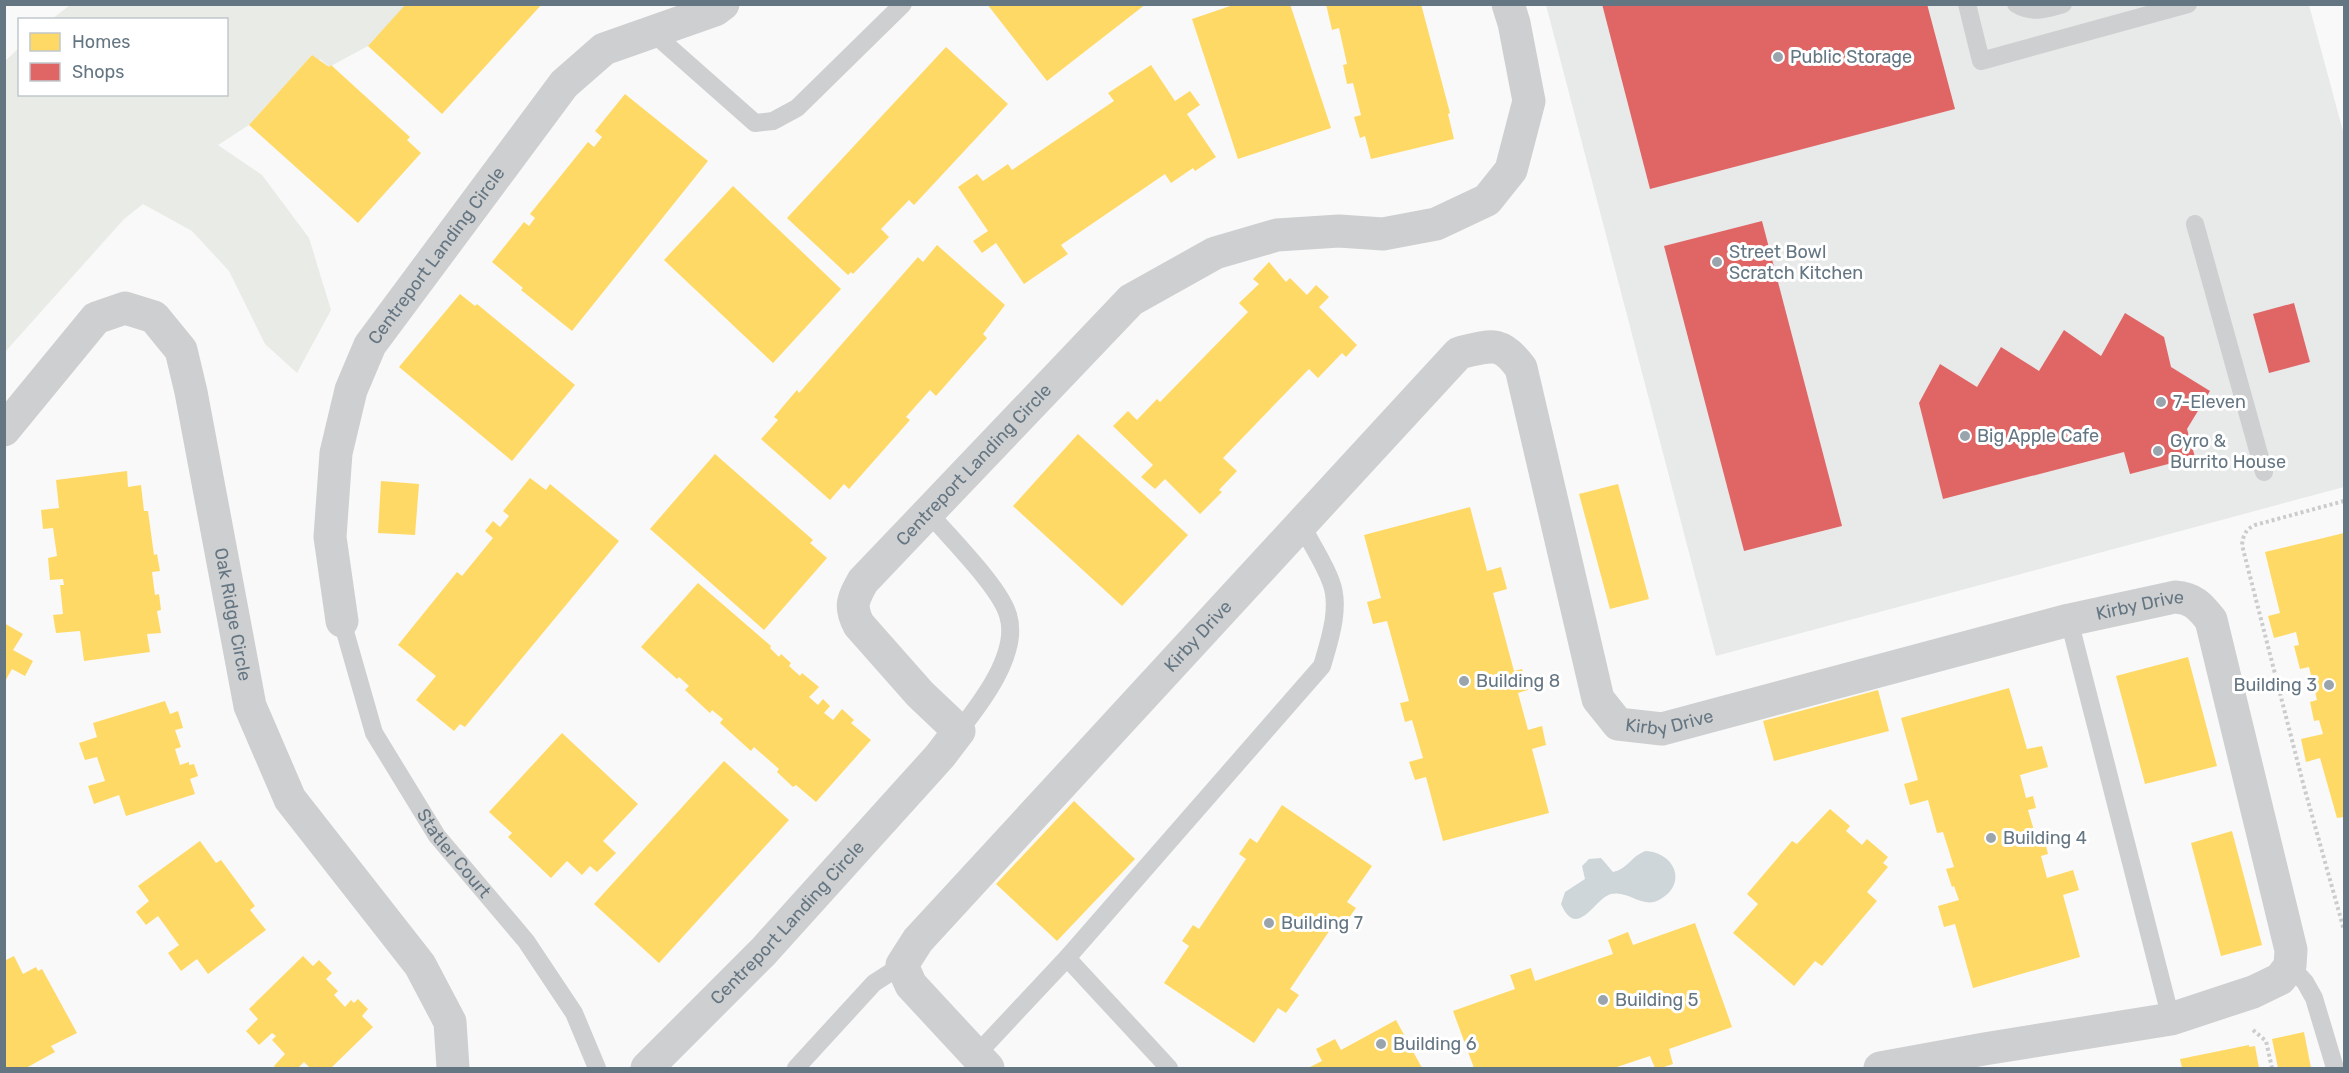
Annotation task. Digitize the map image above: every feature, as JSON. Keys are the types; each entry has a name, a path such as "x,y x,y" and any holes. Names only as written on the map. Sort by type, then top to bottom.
{"street":[{"name":"Centreport Landing Circle","path":"342,621 330,537 336,453 351,390 370,345 564,84 604,49 715,10 723,4"},
{"name":"Centreport Landing Circle","path":"647,1068 764,952 940,756 959,731 920,694 859,625 852,612 854,597 863,581 1131,300 1140,294 1215,253 1277,235 1339,231 1383,234 1437,224 1487,200 1511,170 1529,101 1514,23 1508,4"},
{"name":"Oak Ridge Circle","path":"4,430 96,318 125,308 154,316 181,350 191,392 250,706 290,799 420,964 450,1022 453,1068"},
{"name":"Kirby Drive","path":"902,965 918,940 1459,353 1493,345 1511,353 1521,368 1598,699 1618,724 1662,729 2069,620 2175,597 2186,598 2200,604 2211,620 2291,951 2290,966"},
{"path":"902,965 910,985 982,1062"},
{"path":"1880,1068 2171,1019 2253,992 2280,979 2290,966"}],"lane":[{"path":"652,32 755,123 773,121 797,108 903,4"},
{"path":"1967,4 1981,61 2188,4"},
{"path":"2016,4 2026,10 2038,11 2063,4"},
{"path":"2195,224 2264,472"},
{"path":"929,513 995,590 1009,616 1010,632 1001,667 987,694 959,731"},
{"path":"982,1062 1067,958 1322,666 1334,612 1332,584 1300,523"},
{"path":"2069,620 2171,1019"},
{"name":"Statler Court","path":"342,621 374,733 437,836 526,940 538,958 574,1013 597,1068"},
{"path":"1067,958 1169,1068"},
{"path":"796,1068 874,983 902,965"},
{"path":"2290,966 2305,982 2314,998 2335,1068"}],"path":[{"path":"2344,501 2255,525 2243,535 2242,545 2300,772 2344,930"},
{"path":"2253,1030 2266,1041 2272,1068"}],"shaded area":[{"path":"70,5 406,5 368,46 329,67 312,55 249,125 218,145 262,175 309,238 331,310 297,373 265,344 229,271 192,231 143,204 124,219 5,352 5,61 18,49 18,96 228,96 228,18 53,18"},
{"path":"1546,5 2309,5 2344,135 2344,487 1716,656"},
{"path":"1646,851 1665,857 1671,863 1676,878 1668,894 1659,900 1647,902 1618,893 1611,894 1580,918 1573,919 1567,914 1561,904 1565,892 1585,879 1582,866 1589,859 1601,858 1613,872 1623,868"}],"building: Homes":[{"path":"406,4 542,4 442,114 368,46"},
{"path":"987,4 1146,4 1047,81"},
{"path":"1236,4 1290,4 1331,128 1238,159 1192,19"},
{"path":"1326,4 1421,4 1450,113 1448,114 1454,139 1371,159 1365,136 1360,138 1354,117 1361,115 1353,83 1347,84 1343,65 1347,64 1339,28 1332,30"},
{"path":"946,47 1008,104 914,205 909,200 881,229 889,237 853,274 851,272 848,275 787,218"},
{"path":"312,55 329,67 331,65 410,137 407,140 421,153 358,223 249,125"},
{"path":"1151,65 1175,101 1190,91 1200,105 1187,114 1216,157 1195,171 1193,168 1171,183 1165,174 1061,245 1068,254 1024,284 996,243 982,253 973,241 988,231 958,187 977,174 983,181 1008,164 1012,170 1114,101 1108,93"},
{"path":"625,94 708,161 572,331 521,290 523,288 492,262 524,222 529,226 535,218 530,214 588,142 594,147 602,137 595,131"},
{"path":"733,186 841,289 773,363 664,260"},
{"path":"937,245 1005,305 983,334 987,338 936,396 930,390 906,417 910,420 849,489 844,484 830,500 761,439 778,420 774,417 797,390 799,393 918,257 923,262"},
{"path":"1269,262 1286,282 1290,278 1307,295 1316,285 1329,297 1319,307 1357,345 1346,357 1342,353 1318,378 1309,369 1223,458 1237,471 1219,490 1222,492 1200,514 1165,479 1155,489 1141,477 1153,465 1113,426 1128,411 1137,420 1157,399 1160,402 1248,312 1239,303 1259,284 1253,279"},
{"path":"460,294 475,306 477,304 575,385 512,461 399,367"},
{"path":"1078,434 1188,535 1122,606 1013,506"},
{"path":"715,454 813,540 810,543 827,558 764,630 650,529"},
{"path":"127,471 128,487 141,485 144,511 148,511 154,555 157,554 160,571 152,572 155,595 159,594 161,610 157,611 161,633 147,634 150,652 84,661 80,631 56,633 53,615 63,614 60,585 64,585 63,579 50,580 48,558 57,556 53,528 43,529 41,510 59,508 56,480"},
{"path":"530,478 546,490 550,484 619,541 465,727 460,724 454,731 416,700 436,676 398,645 457,572 462,576 493,538 485,531 493,521 500,527 509,516 503,511"},
{"path":"381,481 419,484 415,535 378,533"},
{"path":"1618,484 1649,599 1610,609 1579,494"},
{"name":"Building 8","path":"1470,507 1487,571 1501,567 1507,589 1493,593 1514,671 1522,669 1528,690 1518,693 1528,730 1542,726 1546,745 1532,749 1549,813 1443,841 1426,777 1415,780 1409,762 1423,758 1412,720 1405,722 1400,703 1409,701 1387,621 1373,624 1367,602 1381,598 1364,535"},
{"name":"Building 3","path":"2344,533 2344,817 2337,818 2320,758 2306,762 2301,739 2323,734 2319,720 2314,721 2310,702 2317,700 2309,667 2300,669 2294,646 2299,645 2296,632 2274,638 2268,616 2280,613 2265,552"},
{"path":"698,583 771,646 770,648 779,657 781,654 791,663 789,666 800,676 802,673 819,687 809,697 818,705 823,699 830,706 824,713 833,720 842,709 854,720 851,723 871,740 816,802 796,785 793,787 777,772 779,769 754,747 751,751 720,723 723,719 712,710 710,713 685,690 689,686 679,677 677,679 641,647"},
{"path":"4,623 23,634 13,650 33,661 25,676 12,669 4,683"},
{"path":"2188,657 2217,766 2145,784 2116,676"},
{"name":"Building 4","path":"2009,688 2027,749 2042,746 2048,767 2020,775 2026,798 2033,796 2036,808 2028,810 2038,844 2045,842 2048,854 2041,856 2047,878 2073,870 2079,890 2063,895 2080,957 1973,988 1955,924 1944,927 1938,906 1959,900 1946,869 1954,867 1943,832 1937,833 1928,800 1910,805 1904,784 1918,780 1901,718"},
{"path":"1878,690 1889,731 1774,761 1763,721"},
{"path":"165,701 170,714 178,711 183,728 175,730 181,747 175,749 180,765 189,762 189,765 194,764 198,776 190,779 195,794 126,816 119,795 94,804 88,786 105,781 97,757 85,760 79,743 97,737 93,723"},
{"path":"562,733 638,804 603,841 616,853 597,872 590,866 582,875 567,861 551,878 508,837 512,833 489,812"},
{"path":"724,761 789,820 659,963 594,904"},
{"path":"1074,801 1135,859 1057,941 996,884"},
{"name":"Building 7","path":"1282,805 1372,866 1347,902 1356,908 1343,926 1336,921 1290,989 1299,995 1286,1013 1278,1008 1254,1043 1164,983 1189,946 1182,941 1193,925 1199,929 1246,859 1239,854 1250,838 1257,843"},
{"path":"1830,809 1850,826 1846,831 1862,845 1867,839 1888,857 1883,863 1888,867 1867,892 1877,901 1822,966 1815,961 1794,986 1733,933 1758,904 1747,894 1792,841 1797,844"},
{"path":"2232,831 2262,945 2221,956 2191,843"},
{"path":"200,841 216,863 221,860 255,906 250,910 266,930 208,974 197,959 181,971 168,953 179,945 158,916 146,925 136,912 149,901 138,886"},
{"name":"Building 5","path":"1695,923 1732,1027 1669,1049 1673,1064 1661,1068 1655,1068 1650,1056 1614,1068 1474,1068 1453,1011 1515,989 1510,975 1531,968 1535,981 1613,954 1608,940 1628,932 1633,945"},
{"path":"14,956 23,974 36,967 38,971 42,969 77,1033 51,1046 55,1052 26,1068 4,1068 4,961"},
{"path":"303,956 313,966 319,960 332,973 326,979 338,991 334,995 345,1007 351,1000 354,1003 358,999 368,1009 362,1016 373,1027 331,1068 310,1068 304,1062 298,1068 276,1068 274,1066 285,1054 272,1040 276,1036 272,1033 259,1045 246,1031 258,1019 249,1009"},
{"name":"Building 6","path":"1396,1020 1422,1068 1308,1068 1322,1061 1316,1049 1335,1039 1341,1050"},
{"path":"2304,1032 2311,1068 2278,1068 2272,1039"},
{"path":"2249,1045 2249,1047 2255,1046 2259,1068 2182,1068 2180,1059"}],"building: Shops":[{"name":"Public Storage","path":"1602,4 1927,4 1955,109 1650,189"},
{"path":"1762,221 1842,526 1744,551 1664,246"},
{"name":"7-Eleven","path":"2294,303 2310,362 2269,373 2253,314"},
{"path":"2125,313 2164,337 2171,367 2210,391 2187,429 2195,457 2130,474 2124,452 1943,499 1919,403 1940,364 1977,387 2001,347 2039,371 2064,330 2101,356"}],"place":[{"name":"Public Storage","path":"1778,57"},
{"name":"Street Bowl Scratch Kitchen","path":"1717,262"},
{"name":"7-Eleven","path":"2161,402"},
{"name":"Big Apple Cafe","path":"1965,436"},
{"name":"Gyro & Burrito House","path":"2158,451"},
{"name":"Building 8","path":"1464,681"},
{"name":"Building 3","path":"2329,685"},
{"name":"Building 4","path":"1991,838"},
{"name":"Building 7","path":"1269,923"},
{"name":"Building 5","path":"1603,1000"},
{"name":"Building 6","path":"1381,1044"}]}
